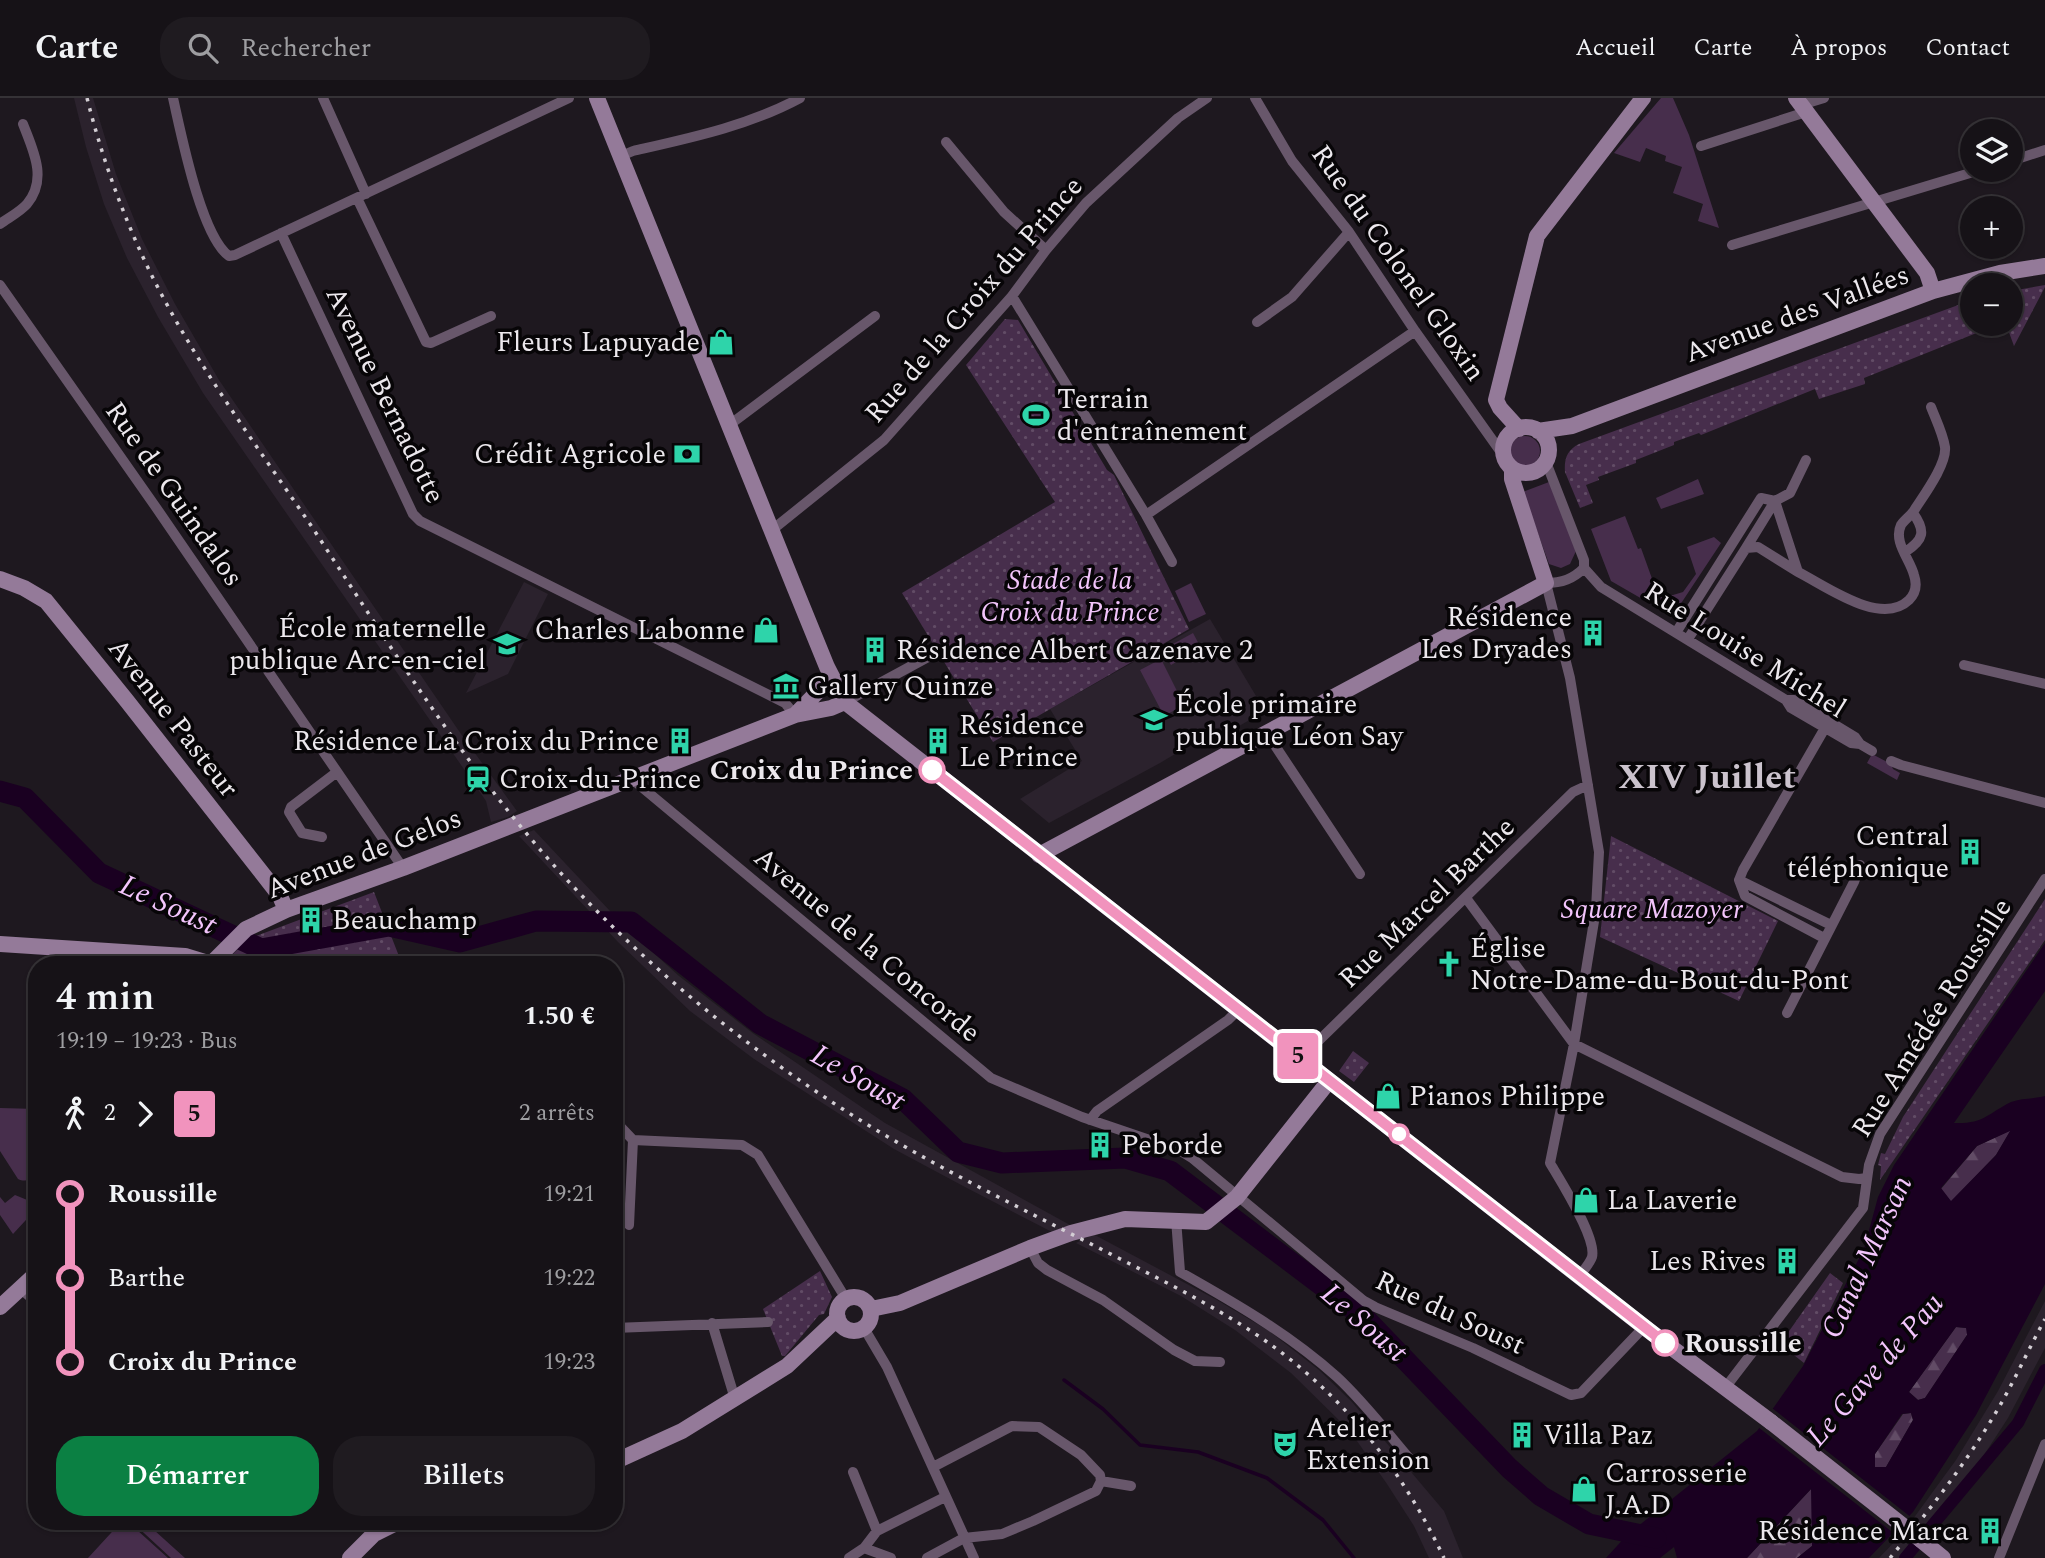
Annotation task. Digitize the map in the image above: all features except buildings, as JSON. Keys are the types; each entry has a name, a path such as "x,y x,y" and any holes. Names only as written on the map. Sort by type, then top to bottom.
{"street":[{"path":"173,98 196,196 224,252 229,256 569,98"},
{"path":"323,98 362,196 426,342 431,343 491,316"},
{"path":"597,98 728,426 832,677 845,702 1943,1558"},
{"path":"621,156 633,150 720,130 800,98"},
{"name":"Rue de la Croix du Prince","path":"772,530 884,440 1012,296 1086,203 1178,118 1207,98"},
{"name":"Rue du Colonel Gloxin","path":"1255,98 1292,161 1349,232 1503,455"},
{"path":"1519,429 1496,400 1537,236 1643,98"},
{"path":"1701,146 1824,98"},
{"path":"1801,105 1927,273 1933,291"},
{"path":"0,224 27,204 36,188 39,172 23,124"},
{"path":"946,142 1004,212 1046,250"},
{"path":"2023,156 2045,150"},
{"path":"1732,246 1960,176"},
{"path":"1257,322 1292,297 1349,232"},
{"name":"Avenue Bernadotte","path":"281,233 413,514 421,521 785,702 794,715"},
{"name":"Avenue des Vallées","path":"1538,431 1573,426 1933,291 2000,273 2045,266"},
{"name":"Rue de Guindalos","path":"0,285 403,869"},
{"path":"1012,296 1172,562"},
{"path":"728,426 875,316"},
{"path":"1146,515 1415,331"},
{"path":"1746,548 1758,547 1798,572 1869,608 1888,610 1906,603 1913,595 1916,585 1899,538 1900,529 1913,513 1944,460 1945,448 1931,407"},
{"name":"Avenue des Vallées","path":"1547,454 1573,426"},
{"path":"1039,855 1546,583 1560,583 1580,572 1584,560 1538,431 1519,429 1506,439 1503,455 1512,469 1512,479 1546,583 1570,678 1599,852 1596,909 1574,1044 1550,1163 1576,1206 1590,1241 1592,1258 1580,1275"},
{"path":"1512,469 1527,473 1541,468 1547,454"},
{"path":"1688,639 1775,501 1790,494 1806,460"},
{"path":"1677,631 1761,498 1775,501"},
{"path":"1775,501 1798,572"},
{"path":"1905,552 1920,539 1922,530 1913,513"},
{"name":"Rue Louise Michel","path":"1580,572 1786,700 1794,700 1827,725 1855,737 1860,744 1872,751"},
{"name":"Avenue Pasteur","path":"0,579 24,588 46,601 280,896 286,910"},
{"path":"845,702 929,657"},
{"path":"1964,665 2045,684"},
{"path":"794,715 832,677"},
{"name":"Avenue de Gelos","path":"218,956 246,929 286,910 403,869 794,715 831,708 845,702"},
{"path":"1824,938 1745,896 1739,880 1827,725"},
{"path":"1266,732 1360,874"},
{"path":"1891,761 2045,803"},
{"path":"323,837 302,833 289,812 290,807 337,772"},
{"name":"Avenue de la Concorde","path":"632,779 991,1078 1090,1120 1178,1150 1192,1158 1234,1200"},
{"name":"Rue Marcel Barthe","path":"1301,1058 1573,792 1588,785"},
{"path":"1787,1013 1860,865"},
{"path":"1739,880 1831,925"},
{"name":"Rue Amédée Roussille","path":"1725,1388 1863,1208 1867,1178 1880,1133 2045,880"},
{"path":"1466,898 1574,1044 1842,1177 1867,1178"},
{"path":"0,944 185,956"},
{"path":"1090,1120 1097,1111 1228,1020 1238,1010"},
{"path":"871,1309 900,1303 1071,1233 1125,1219 1206,1222 1234,1200 1329,1080"},
{"path":"623,1129 634,1140 742,1145 758,1154 846,1299"},
{"path":"629,1225 634,1140"},
{"name":"Rue du Soust","path":"1234,1200 1375,1307 1473,1348 1572,1395 1581,1393 1644,1327"},
{"path":"1176,1219 1180,1272 1253,1313 1339,1378 1409,1458"},
{"path":"1030,1248 1038,1262 1047,1270 1103,1300 1174,1350 1195,1361 1220,1362"},
{"path":"0,1307 28,1282"},
{"path":"21,1289 28,1295"},
{"path":"860,1298 871,1309 870,1320 864,1328 848,1330 838,1318 838,1307 846,1299 860,1298"},
{"path":"623,1458 660,1443 787,1366 838,1318"},
{"path":"623,1328 768,1322"},
{"path":"712,1323 735,1399"},
{"path":"864,1328 887,1367 974,1558"},
{"path":"927,1558 964,1538 1002,1534 1033,1521 1096,1490 1101,1480 1100,1475 1081,1455 1040,1427 1012,1426 933,1467"},
{"path":"1999,1558 2045,1444"},
{"path":"853,1472 877,1531"},
{"path":"1101,1480 1131,1486"},
{"path":"849,1558 864,1548 877,1531 945,1497"},
{"path":"350,1558 374,1534 382,1530"},
{"path":"864,1548 891,1558"}],"shaded area":[{"path":"74,98 93,98 116,174 142,239 175,304 219,380 461,734 517,811 508,817 491,822 486,801 203,393 127,258 104,204"},
{"name":"École maternelle publique Arc-en-ciel","path":"524,582 548,594 508,674 466,693"},
{"name":"École primaire publique Léon Say","path":"1210,619 1265,711 1227,733 1222,726 1049,823 1020,799 1082,761 1050,709"},
{"path":"534,830 625,927 679,976 754,1034 885,1123 1070,1225 1052,1232 965,1187 894,1149 754,1059 690,1011 618,942 519,836"},
{"path":"1093,1234 1269,1331 1319,1370 1352,1402 1444,1511 1463,1558 1429,1558 1414,1526 1350,1431 1291,1373 1235,1330 1181,1296 1076,1243"},
{"path":"2045,1301 2045,1348 2008,1418 1969,1478 1928,1530 1913,1519 1956,1460 1998,1391"},
{"path":"1899,1537 1910,1546 1900,1558 1879,1558"}],"green space":[{"path":"1661,98 1673,98 1689,135 1719,228 1698,221 1703,204 1673,193 1682,167 1665,161 1666,156 1646,148 1640,162 1614,153"},
{"path":"2045,285 2023,329 2023,289"},
{"path":"1960,304 1960,336 1969,336 1864,378 1865,384 1819,399 1815,389 1701,435 1699,433 1674,442 1674,445 1598,477 1599,480 1586,485 1593,503 1580,508 1565,472 1569,452 1579,444"},
{"name":"Stade de la Croix du Prince","path":"1005,319 1018,320 1107,470 1114,475 1189,629 993,742 902,593 1055,502 966,365"},
{"path":"2010,336 2019,336 2014,346"},
{"path":"1525,436 1536,440 1540,451 1536,462 1525,466 1514,462 1510,451 1514,440"},
{"path":"1698,479 1704,494 1661,509 1656,498"},
{"path":"1549,482 1576,551 1570,564 1561,568 1549,564 1523,492"},
{"path":"1625,516 1638,549 1641,548 1655,587 1659,586 1663,598 1683,592 1696,574 1687,547 1714,537 1721,543 1676,611 1663,611 1611,581 1591,529"},
{"path":"1191,583 1206,614 1189,622 1175,591"},
{"path":"1193,633 1201,648 1171,665 1162,650"},
{"path":"1161,659 1184,705 1164,716 1140,670"},
{"path":"1872,754 1891,764 1893,769 1900,773 1897,780 1867,763"},
{"name":"Square Mazoyer","path":"1611,836 1778,921 1739,1001 1600,937"},
{"path":"374,892 399,956 231,956 248,939"},
{"path":"2045,899 2045,940 1880,1180 1881,1166 1878,1165 1881,1153 1885,1154 1903,1117"},
{"path":"1353,1051 1369,1063 1354,1082 1339,1071"},
{"path":"0,1108 28,1109 28,1180 18,1179 0,1151"},
{"path":"2011,1130 1996,1155 1951,1202 1941,1189 1977,1146"},
{"path":"15,1195 28,1200 28,1218 13,1234 0,1215 0,1197 5,1203"},
{"path":"820,1271 832,1297 824,1314 819,1315 785,1356 782,1356 763,1309"},
{"path":"1830,1273 1843,1283 1804,1363 1780,1344"},
{"path":"1956,1327 1967,1328 1967,1335 1925,1398 1918,1400 1909,1392"},
{"path":"1911,1413 1913,1420 1886,1467 1875,1467 1875,1454 1903,1414"},
{"path":"1812,1488 1812,1546 1797,1558 1747,1558"},
{"path":"114,1530 137,1530 168,1558 88,1558"},
{"path":"141,1530 154,1530 185,1558 171,1558"}],"water":[{"path":"2045,943 2045,991 1954,1123 1979,1120 2011,1102 2045,1096 2045,1284 1976,1415 1913,1512 1869,1558 1797,1558 1812,1546 1811,1489 1747,1558 1677,1558 1674,1547 1660,1558 1606,1558 1627,1535 1757,1431 1803,1366 1864,1249 1878,1197 1894,1165","holes":["2010,1131 1996,1155 1951,1201 1941,1188 1977,1146","1956,1327 1966,1328 1967,1335 1925,1398 1918,1400 1909,1392","1911,1413 1913,1420 1886,1467 1875,1467 1875,1454 1902,1414"]}],"pier":[{"path":"1772,1408 1912,1518 1896,1535 1758,1427"}],"waterway":[{"name":"Le Soust","path":"0,791 25,798 99,873 261,949 389,926 460,942 536,921 631,922 760,1024 903,1099 958,1152 1002,1163 1125,1158 1170,1171 1365,1318 1509,1468 1541,1496 1589,1524 1656,1538"},
{"path":"1905,1558 2018,1423 2045,1370"},
{"path":"1064,1380 1103,1409 1140,1445 1198,1452 1267,1478 1323,1520 1354,1558"}],"railway":[{"path":"87,98 106,165 131,230 167,305 205,369 432,709 532,841 569,882 663,974 731,1030 838,1106 944,1169 1196,1299 1283,1354 1346,1411 1384,1456 1431,1531 1444,1558"},
{"path":"1890,1558 1971,1452 2008,1391 2045,1319"}],"bus line":[{"name":"5","path":"932,770 1665,1343"}],"place":[{"name":"Fleurs Lapuyade","path":"721,342"},
{"name":"Terrain d'entraînement","path":"1036,415"},
{"name":"Crédit Agricole","path":"687,454"},
{"name":"Charles Labonne","path":"766,630"},
{"name":"Résidence Les Dryades","path":"1593,633"},
{"name":"École maternelle publique Arc-en-ciel","path":"507,644"},
{"name":"Résidence Albert Cazenave 2","path":"875,650"},
{"name":"Gallery Quinze","path":"786,686"},
{"name":"École primaire publique Léon Say","path":"1154,720"},
{"name":"Résidence La Croix du Prince","path":"680,741"},
{"name":"Résidence Le Prince","path":"938,741"},
{"name":"Croix du Prince","path":"932,770"},
{"name":"Croix-du-Prince","path":"478,779"},
{"name":"Central téléphonique","path":"1970,852"},
{"name":"Beauchamp","path":"311,920"},
{"name":"Église Notre-Dame-du-Bout-du-Pont","path":"1449,964"},
{"name":"Pianos Philippe","path":"1388,1096"},
{"name":"Peborde","path":"1100,1145"},
{"name":"La Laverie","path":"1586,1200"},
{"name":"Les Rives","path":"1787,1261"},
{"name":"Roussille","path":"1665,1343"},
{"name":"Villa Paz","path":"1522,1435"},
{"name":"Atelier Extension","path":"1285,1444"},
{"name":"Carrosserie J.A.D","path":"1584,1489"},
{"name":"Résidence Marca","path":"1990,1531"}],"district":[{"name":"XIV Juillet","path":"1707,777"}],"water label":[{"name":"Canal Marsan","path":"1867,1257"},
{"name":"Le Gave de Pau","path":"1875,1370"}]}
